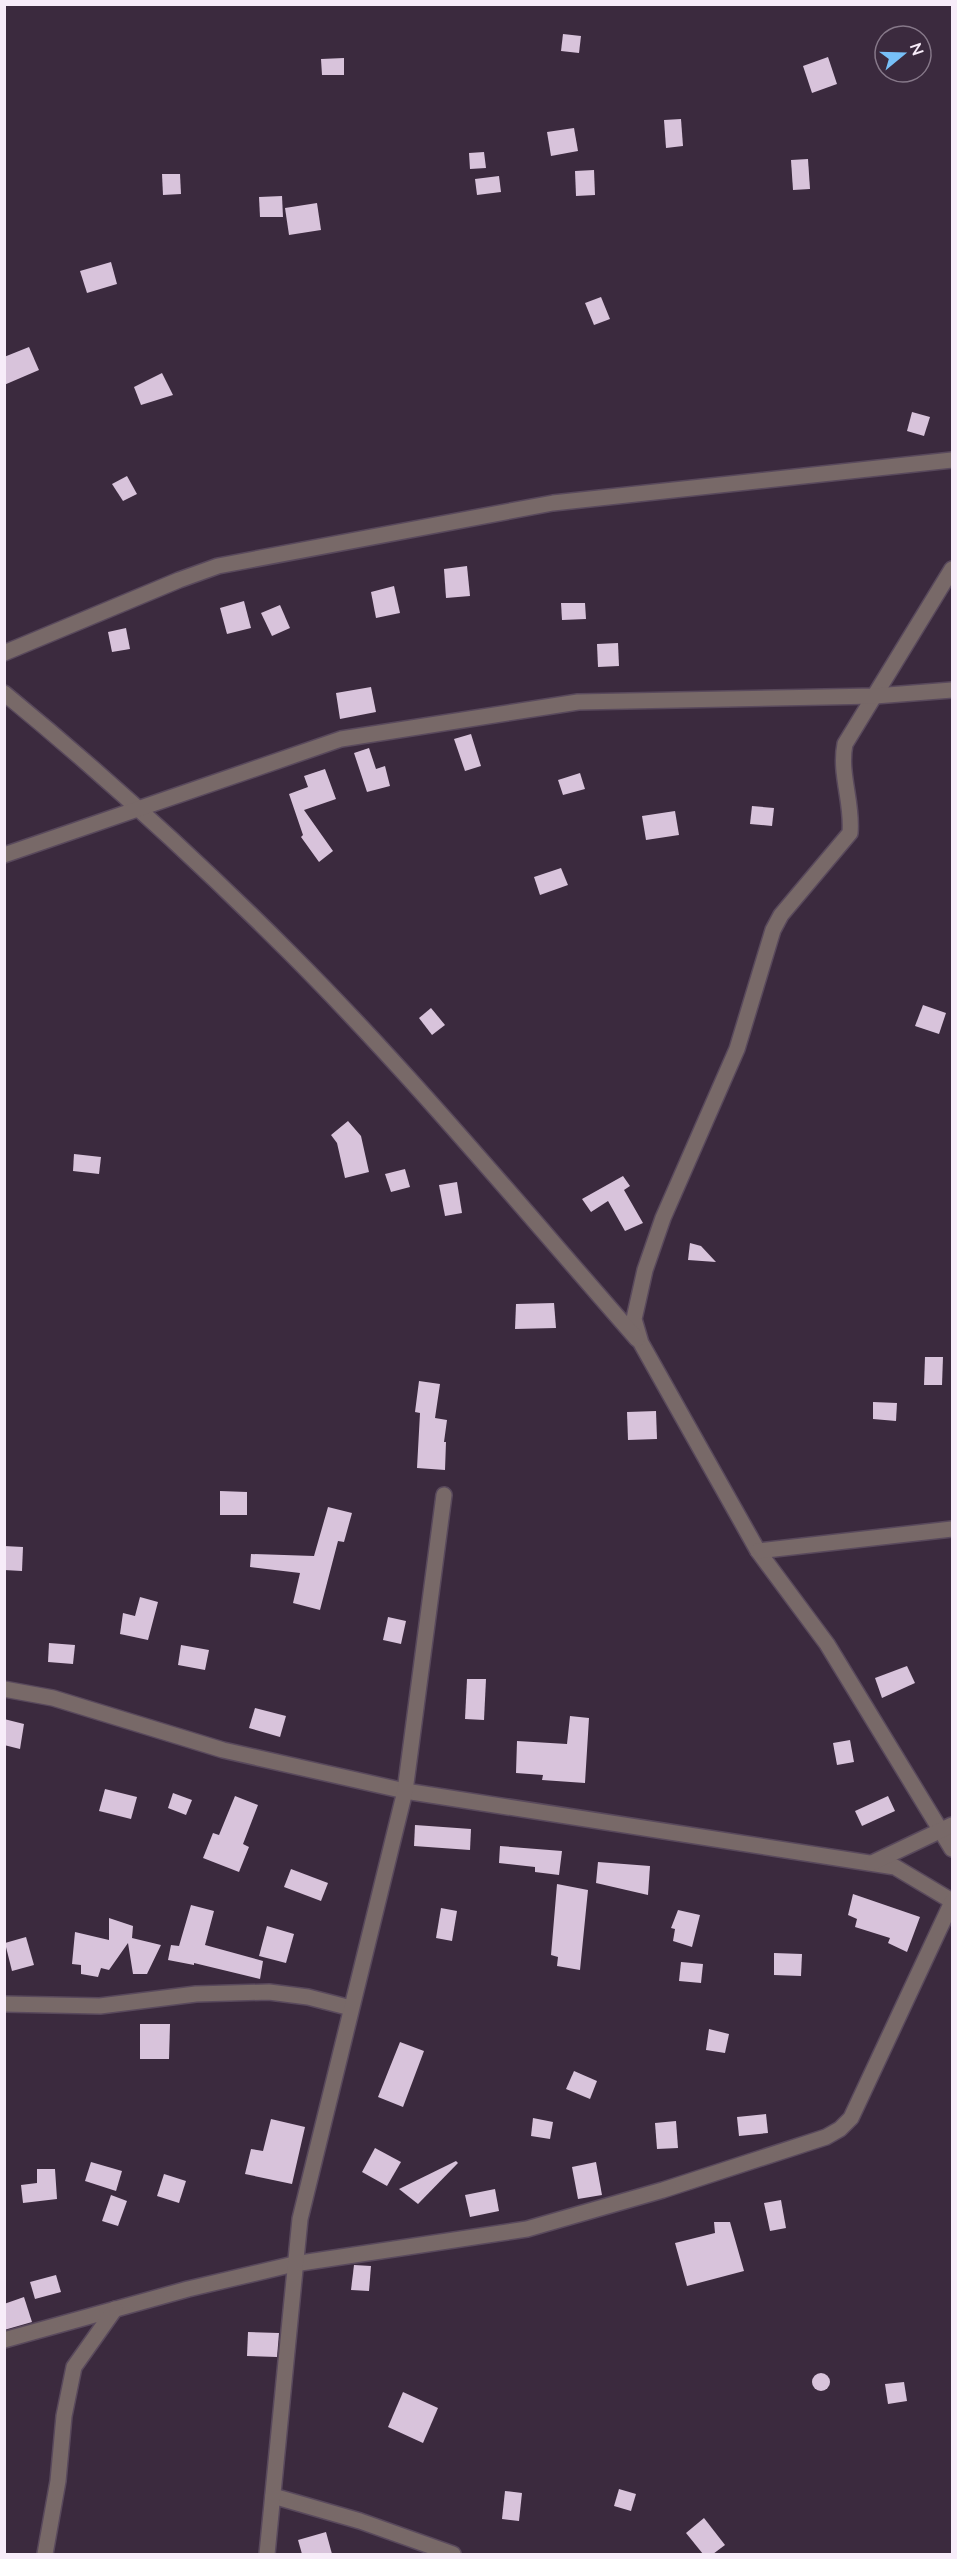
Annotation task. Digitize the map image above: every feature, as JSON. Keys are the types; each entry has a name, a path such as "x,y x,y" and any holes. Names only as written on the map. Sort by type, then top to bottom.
{"street":[{"path":"4,653 218,566 553,502 952,460"},
{"path":"640,1343 634,1319 645,1270 663,1218 737,1049 774,930 781,915 850,833 852,817 842,761 845,744 952,569"},
{"path":"4,855 341,739 578,702 875,696 952,690"},
{"path":"4,693 139,808 291,954 454,1130 640,1343 758,1551 827,1644 947,1827 952,1849"},
{"path":"267,2554 300,2219 405,1791 444,1495"},
{"path":"758,1551 952,1529"},
{"path":"4,1689 53,1698 223,1750 405,1791 895,1867 952,1902 851,2118 826,2137 663,2190 527,2229 294,2264 115,2309 4,2340"},
{"path":"872,1863 947,1827"},
{"path":"4,2004 100,2006 196,1994 269,1992 308,1997 351,2008"},
{"path":"45,2554 58,2481 64,2416 74,2367 115,2309"},
{"path":"273,2496 360,2521 453,2554"}],"building":[{"path":"563,34 581,36 579,53 561,51"},
{"path":"828,57 837,84 812,93 803,66"},
{"path":"344,58 344,75 322,75 321,59"},
{"path":"681,119 683,146 666,148 664,120"},
{"path":"574,128 578,151 551,156 547,132"},
{"path":"484,152 486,168 470,169 469,153"},
{"path":"808,159 810,189 793,190 791,160"},
{"path":"594,170 595,195 576,196 575,171"},
{"path":"162,174 180,174 181,194 163,195"},
{"path":"499,176 501,192 477,195 475,179"},
{"path":"282,196 283,217 260,217 259,197"},
{"path":"317,203 321,230 289,235 285,208"},
{"path":"111,262 117,284 87,293 80,271"},
{"path":"601,297 610,319 594,325 585,303"},
{"path":"29,347 39,370 4,385 4,357"},
{"path":"162,373 173,395 141,405 134,387"},
{"path":"912,412 930,417 924,436 907,431"},
{"path":"127,476 137,494 123,501 112,484"},
{"path":"467,566 470,596 446,598 444,569"},
{"path":"394,586 400,613 376,618 371,592"},
{"path":"244,601 251,628 227,634 220,608"},
{"path":"561,603 585,603 586,619 562,620"},
{"path":"280,605 290,628 272,636 261,613"},
{"path":"126,628 130,649 112,652 108,632"},
{"path":"618,643 619,666 598,667 597,644"},
{"path":"371,687 376,712 340,719 336,693"},
{"path":"471,734 481,766 465,771 454,739"},
{"path":"369,748 376,769 385,766 390,786 367,792 354,753"},
{"path":"325,769 336,799 304,810 333,851 319,862 301,837 303,835 289,794 308,787 304,776"},
{"path":"580,773 585,789 563,795 558,780"},
{"path":"752,806 774,808 772,826 750,824"},
{"path":"675,811 679,835 646,840 642,816"},
{"path":"561,868 568,885 540,895 534,877"},
{"path":"923,1005 946,1013 939,1034 915,1026"},
{"path":"431,1008 445,1025 432,1035 419,1018"},
{"path":"348,1121 361,1136 369,1172 345,1178 337,1143 331,1135"},
{"path":"74,1154 101,1157 99,1174 73,1171"},
{"path":"405,1169 410,1187 391,1192 385,1174"},
{"path":"623,1176 630,1186 624,1190 643,1223 625,1231 608,1201 591,1212 582,1199"},
{"path":"457,1182 462,1213 445,1216 439,1185"},
{"path":"690,1243 701,1246 716,1262 688,1260"},
{"path":"554,1303 556,1328 515,1329 516,1304"},
{"path":"925,1357 943,1357 942,1385 924,1385"},
{"path":"419,1381 440,1384 435,1418 447,1420 444,1442 446,1442 445,1470 417,1468 420,1413 415,1412"},
{"path":"873,1402 897,1403 896,1421 873,1419"},
{"path":"656,1411 657,1439 628,1440 627,1412"},
{"path":"220,1491 247,1492 247,1515 220,1515"},
{"path":"328,1507 352,1513 344,1542 338,1541 320,1610 293,1603 300,1573 250,1567 251,1554 314,1556"},
{"path":"4,1546 23,1547 22,1571 4,1570"},
{"path":"140,1597 158,1602 148,1640 120,1634 123,1613 135,1616"},
{"path":"388,1617 406,1621 401,1644 383,1640"},
{"path":"49,1643 75,1645 73,1664 48,1662"},
{"path":"181,1645 209,1650 205,1670 178,1665"},
{"path":"907,1666 915,1683 882,1698 875,1678"},
{"path":"467,1679 486,1679 484,1720 465,1719"},
{"path":"255,1708 286,1716 280,1737 249,1728"},
{"path":"570,1716 589,1718 585,1783 542,1780 543,1775 516,1773 517,1741 567,1744"},
{"path":"4,1719 24,1724 20,1749 4,1745"},
{"path":"850,1740 854,1762 837,1765 833,1743"},
{"path":"105,1789 137,1797 131,1819 99,1811"},
{"path":"173,1793 192,1800 186,1815 168,1808"},
{"path":"235,1796 258,1805 243,1844 249,1847 239,1872 203,1858 213,1833 219,1835"},
{"path":"888,1796 895,1811 862,1826 855,1811"},
{"path":"415,1825 471,1829 470,1850 414,1846"},
{"path":"500,1846 562,1851 559,1875 535,1872 535,1867 499,1863"},
{"path":"598,1862 650,1866 648,1895 596,1883"},
{"path":"291,1869 328,1883 321,1901 284,1887"},
{"path":"557,1884 588,1890 580,1970 557,1966 558,1957 551,1955"},
{"path":"853,1894 920,1917 907,1952 888,1943 890,1938 855,1927 857,1919 848,1915"},
{"path":"191,1905 214,1911 205,1945 263,1961 260,1979 194,1963 194,1965 168,1960 171,1945 179,1946"},
{"path":"441,1908 457,1911 452,1941 436,1938"},
{"path":"678,1910 700,1915 692,1947 673,1941 675,1929 671,1928"},
{"path":"109,1918 133,1926 132,1938 161,1945 147,1974 133,1974 128,1943 109,1970 101,1968 98,1977 81,1974 81,1965 72,1964 75,1932 109,1940"},
{"path":"267,1926 294,1934 286,1963 259,1956"},
{"path":"26,1937 34,1965 12,1971 5,1943"},
{"path":"774,1953 802,1954 801,1976 774,1975"},
{"path":"681,1962 703,1964 701,1983 679,1981"},
{"path":"140,2024 170,2024 169,2059 140,2059"},
{"path":"709,2029 729,2034 725,2053 706,2050"},
{"path":"400,2042 424,2051 403,2107 378,2097"},
{"path":"574,2071 597,2081 590,2099 566,2089"},
{"path":"766,2114 768,2133 739,2136 737,2117"},
{"path":"533,2118 553,2122 550,2139 531,2136"},
{"path":"271,2119 305,2127 292,2184 245,2174 251,2149 263,2151"},
{"path":"676,2121 678,2148 657,2149 655,2123"},
{"path":"375,2148 401,2162 387,2186 362,2172"},
{"path":"456,2161 458,2163 418,2204 399,2189"},
{"path":"91,2162 122,2171 116,2191 85,2181"},
{"path":"596,2162 602,2195 578,2199 572,2167"},
{"path":"37,2169 55,2169 57,2199 23,2203 21,2185 37,2183"},
{"path":"164,2174 186,2181 179,2203 157,2196"},
{"path":"495,2189 499,2211 470,2217 465,2195"},
{"path":"111,2195 127,2201 118,2226 102,2221"},
{"path":"781,2200 786,2228 770,2231 764,2203"},
{"path":"714,2222 730,2222 744,2271 687,2286 675,2243 715,2233"},
{"path":"354,2265 371,2266 369,2291 351,2290"},
{"path":"56,2275 61,2292 35,2299 30,2282"},
{"path":"24,2297 32,2322 4,2330 4,2304"},
{"path":"248,2332 279,2333 277,2357 247,2356"},
{"path":"821,2373 827,2376 830,2382 827,2388 821,2391 815,2388 812,2382 815,2376"},
{"path":"904,2382 907,2401 888,2404 885,2384"},
{"path":"403,2392 438,2408 423,2443 388,2427"},
{"path":"619,2489 636,2494 631,2511 614,2506"},
{"path":"505,2491 522,2493 519,2521 502,2519"},
{"path":"704,2518 725,2545 713,2554 703,2554 686,2533"},
{"path":"326,2532 332,2554 302,2554 298,2540"}]}
